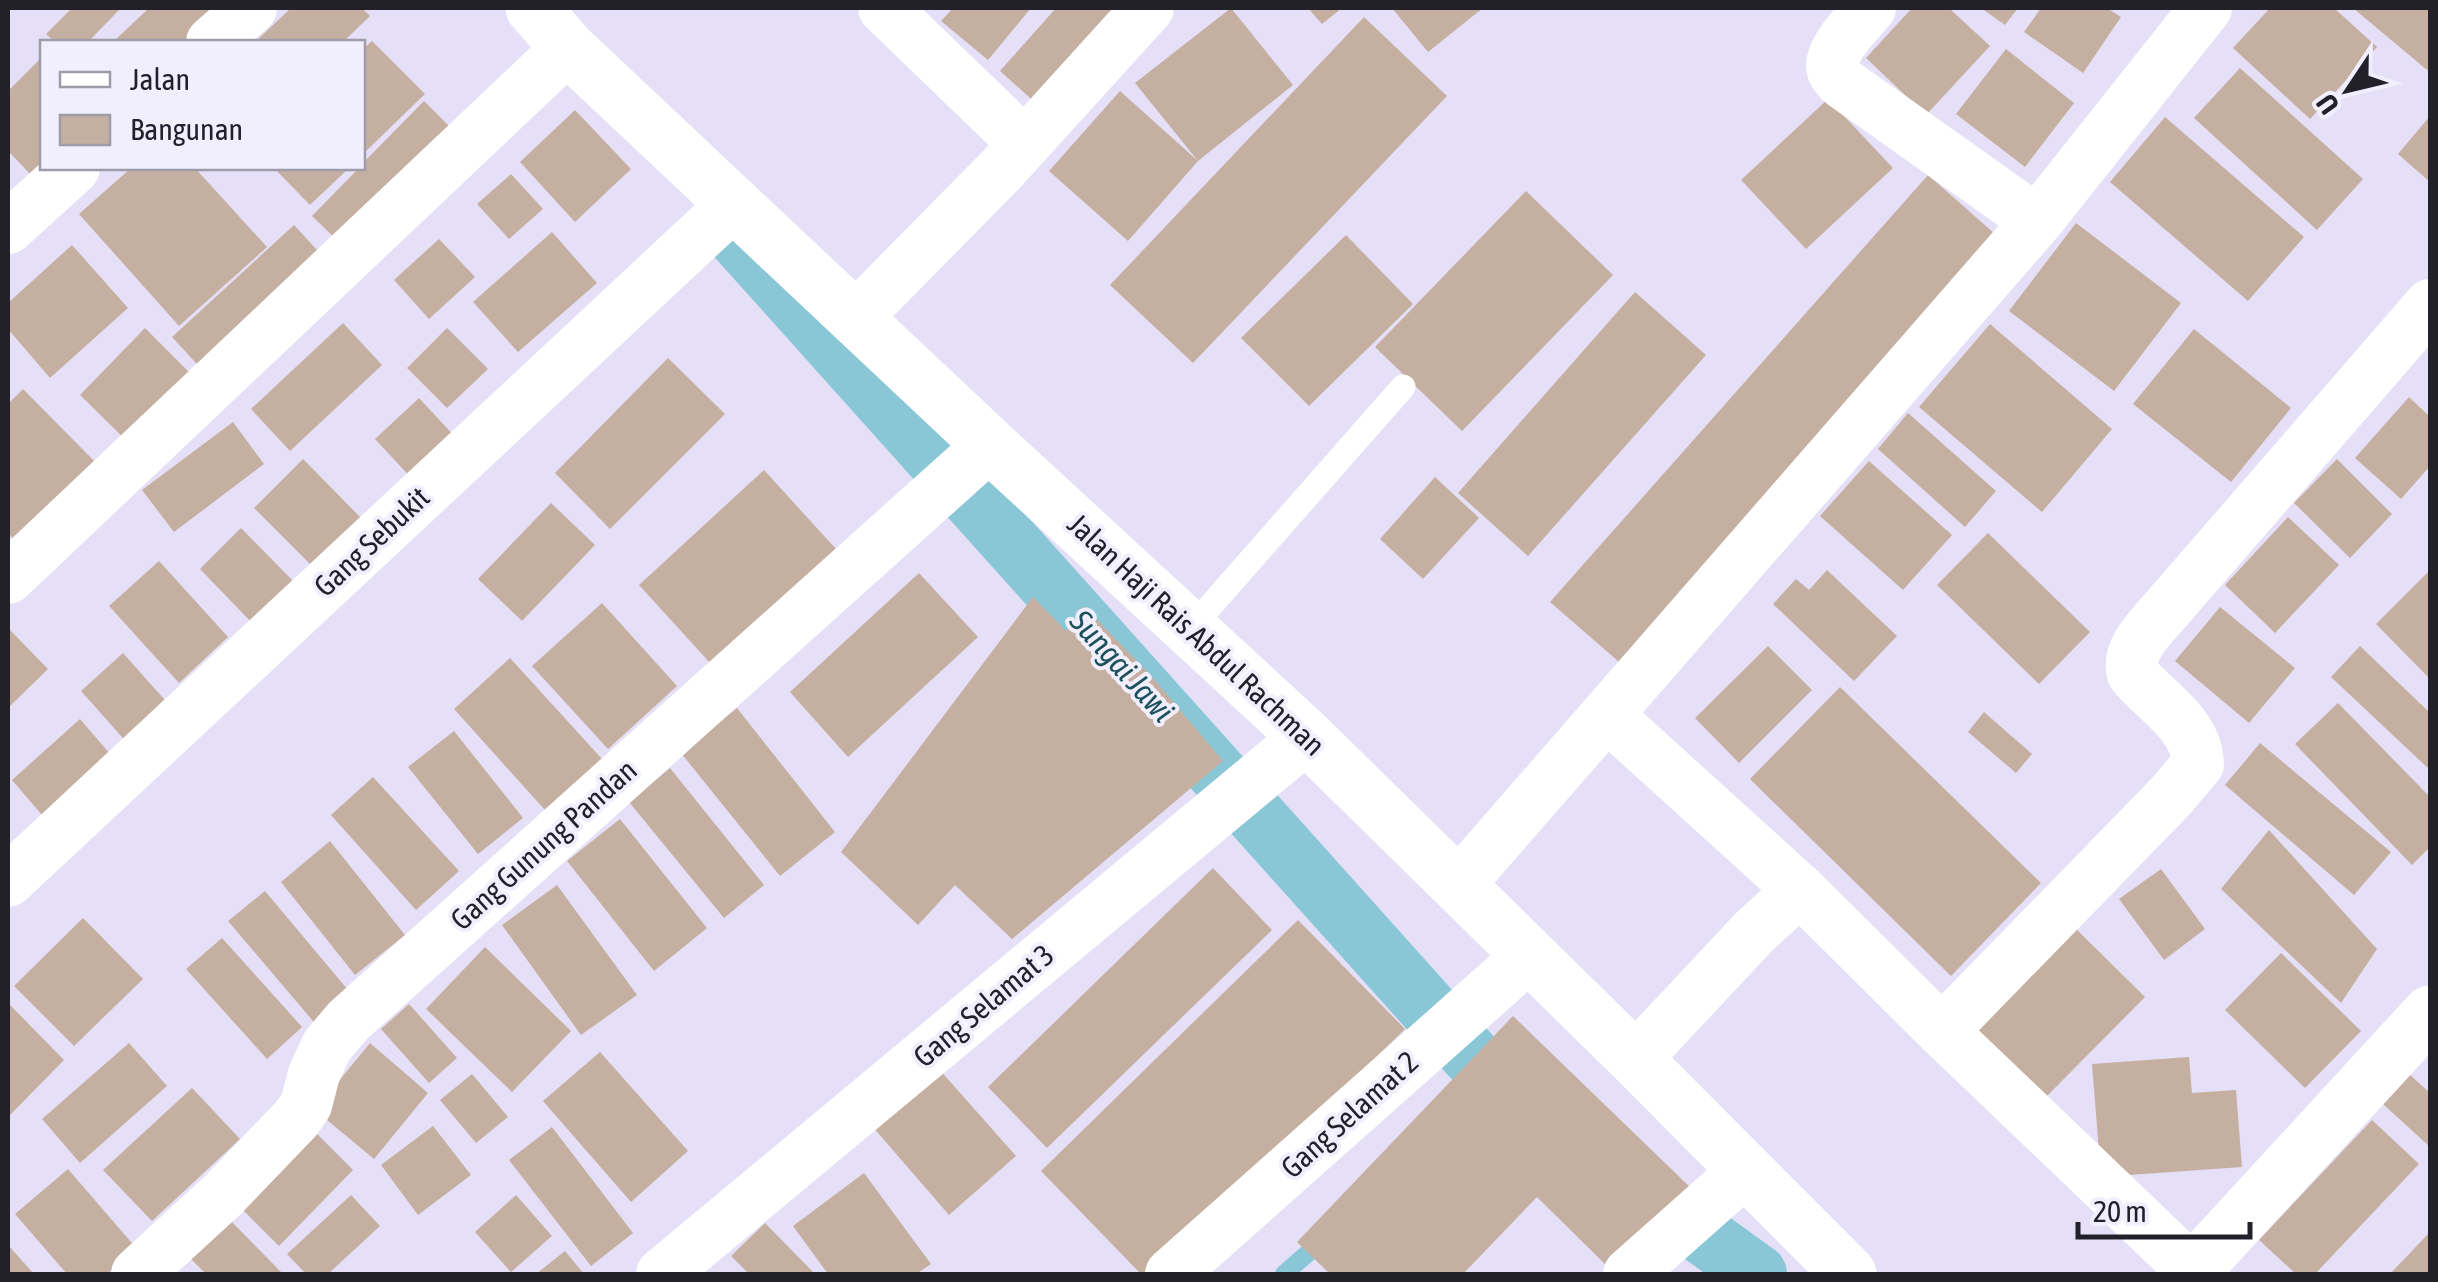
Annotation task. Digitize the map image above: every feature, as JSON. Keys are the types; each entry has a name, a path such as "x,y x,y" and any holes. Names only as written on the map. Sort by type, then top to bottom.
{"street":[{"path":"214,40 251,8"},
{"name":"Jalan Haji Rais Abdul Rachman","path":"533,8 568,48 735,203 873,300 990,445 1307,737 1475,867 1530,955 1650,1043 1747,1172 1849,1274"},
{"path":"884,8 1012,158"},
{"path":"873,300 1012,158 1148,8"},
{"path":"1870,8 1840,44 1832,60 1833,72 1844,84 2037,221"},
{"path":"1475,867 2037,221 2206,8"},
{"path":"8,578 568,48"},
{"path":"8,228 72,170"},
{"name":"Gang Sebukit","path":"8,881 735,203"},
{"path":"1942,1030 2198,764 2198,750 2191,734 2133,674 2130,665 2135,650 2430,306"},
{"name":"Gang Gunung Pandan","path":"136,1274 223,1195 296,1120 306,1104 327,1046 348,1021 990,445"},
{"path":"1593,732 1800,890 2193,1273 2430,1013"},
{"name":"Gang Selamat 3","path":"662,1274 1307,737"},
{"path":"1650,1043 1754,932 1800,890"},
{"name":"Gang Selamat 2","path":"1171,1274 1530,955"},
{"path":"1630,1274 1747,1172"}],"lane":[{"path":"1191,628 1403,387"}],"building":[{"path":"72,8 121,8 90,40 53,40 46,34"},
{"path":"149,8 233,8 199,40 115,40"},
{"path":"291,8 362,8 370,16 345,40 257,40"},
{"path":"953,8 1031,8 988,60 941,21"},
{"path":"1056,8 1127,8 1039,106 1000,71"},
{"path":"1231,8 1293,85 1198,161 1135,83"},
{"path":"1308,8 1342,8 1322,24"},
{"path":"1392,8 1483,8 1428,52"},
{"path":"1912,8 1949,8 1990,46 1926,115 1866,58"},
{"path":"1981,8 2018,8 2005,25"},
{"path":"2041,8 2107,8 2121,17 2083,73 2024,32"},
{"path":"2270,8 2334,8 2377,47 2310,119 2233,48"},
{"path":"2353,8 2430,8 2427,70"},
{"path":"1364,17 1447,96 1193,363 1110,285"},
{"path":"372,41 425,94 365,152 365,47"},
{"path":"2006,49 2074,103 2025,167 1956,114"},
{"path":"40,59 41,170 37,181 8,151 8,91"},
{"path":"2240,68 2363,179 2317,230 2194,118"},
{"path":"1120,91 1198,161 1128,241 1049,171"},
{"path":"1828,99 1893,168 1806,249 1741,180"},
{"path":"424,101 450,127 339,242 312,216 357,170 365,170 365,161"},
{"path":"575,110 631,169 575,222 520,162"},
{"path":"2430,116 2430,182 2398,154"},
{"path":"2165,117 2304,237 2248,301 2110,182"},
{"path":"129,170 197,170 267,247 179,326 79,214"},
{"path":"276,170 347,170 310,205"},
{"path":"511,174 543,209 509,239 477,204"},
{"path":"1928,175 2003,241 1626,668 1550,602"},
{"path":"1526,191 1613,275 1462,431 1375,347"},
{"path":"2076,223 2181,303 2114,391 2009,311"},
{"path":"294,225 329,263 207,375 172,337"},
{"path":"552,232 597,283 518,352 473,302"},
{"path":"1346,235 1413,304 1309,406 1241,338"},
{"path":"439,239 475,277 429,319 394,280"},
{"path":"72,245 128,308 50,378 8,329 8,303"},
{"path":"1635,292 1706,355 1528,556 1458,493"},
{"path":"343,323 382,365 290,451 251,409"},
{"path":"1990,324 2112,429 2042,512 1919,407"},
{"path":"145,328 199,382 134,448 80,395"},
{"path":"447,328 488,369 447,408 407,368"},
{"path":"2194,329 2291,408 2231,482 2133,404"},
{"path":"668,358 725,414 610,529 555,473"},
{"path":"23,389 107,474 28,554 8,533 8,404"},
{"path":"2409,397 2430,417 2430,466 2401,499 2355,458"},
{"path":"419,398 459,441 415,482 375,439"},
{"path":"1908,413 1996,491 1965,527 1878,449"},
{"path":"233,422 264,464 174,532 142,490"},
{"path":"303,459 366,523 318,572 254,508"},
{"path":"2337,459 2392,514 2350,558 2294,503"},
{"path":"1869,461 1952,535 1903,590 1820,516"},
{"path":"764,470 836,549 711,664 639,585"},
{"path":"1435,477 1479,518 1423,579 1380,539"},
{"path":"551,503 595,545 522,621 478,579"},
{"path":"2288,517 2339,565 2275,633 2225,585"},
{"path":"241,528 298,586 257,628 200,569"},
{"path":"1988,533 2090,632 2039,684 1937,585"},
{"path":"159,561 228,637 179,683 109,606"},
{"path":"1827,570 1897,636 1854,681 1773,604 1796,579 1809,590"},
{"path":"2430,570 2430,679 2376,624"},
{"path":"919,573 978,637 848,757 790,692"},
{"path":"1033,597 1066,631 1084,606 1153,678 1223,761 1012,939 955,885 918,925 841,852"},
{"path":"602,603 677,686 608,749 532,666"},
{"path":"2220,607 2295,668 2249,723 2175,661"},
{"path":"8,628 48,669 8,708"},
{"path":"1768,646 1812,690 1739,763 1695,718"},
{"path":"2360,646 2430,713 2430,770 2331,677"},
{"path":"123,653 172,708 130,746 81,691"},
{"path":"510,658 602,759 545,810 454,709"},
{"path":"1840,687 2041,883 1951,976 1750,779"},
{"path":"2338,703 2430,797 2430,847 2412,865 2295,744"},
{"path":"737,708 835,832 780,876 681,753"},
{"path":"1984,712 2032,754 2016,773 1968,732"},
{"path":"80,719 111,755 42,815 12,780"},
{"path":"454,731 523,818 478,854 408,767"},
{"path":"2260,743 2391,852 2354,895 2225,785"},
{"path":"670,768 764,885 724,918 629,802"},
{"path":"373,777 459,871 416,910 331,815"},
{"path":"620,819 707,928 654,971 567,861"},
{"path":"2269,830 2377,949 2341,1003 2221,889"},
{"path":"330,841 405,935 355,975 281,882"},
{"path":"1213,868 1272,930 1047,1148 988,1087"},
{"path":"2161,869 2205,929 2164,960 2119,899"},
{"path":"557,885 637,995 581,1035 502,925"},
{"path":"265,891 353,996 318,1027 228,921"},
{"path":"2064,917 2145,997 2045,1098 1964,1018"},
{"path":"83,918 143,979 74,1046 14,986"},
{"path":"1298,920 1405,1029 1153,1274 1141,1274 1041,1171"},
{"path":"222,938 302,1027 267,1059 186,969"},
{"path":"485,947 571,1031 512,1092 426,1009"},
{"path":"2281,953 2361,1031 2305,1088 2225,1010"},
{"path":"8,1003 64,1060 8,1117"},
{"path":"409,1004 457,1058 429,1083 381,1029"},
{"path":"1513,1016 1693,1190 1614,1273 1537,1197 1463,1274 1330,1274 1297,1242"},
{"path":"129,1043 167,1086 80,1163 42,1119"},
{"path":"370,1043 428,1093 374,1159 315,1110"},
{"path":"600,1052 688,1151 631,1202 543,1101"},
{"path":"2189,1057 2192,1093 2236,1090 2242,1167 2101,1177 2092,1064"},
{"path":"938,1068 1016,1156 949,1215 872,1126"},
{"path":"472,1074 508,1117 476,1143 440,1100"},
{"path":"2409,1074 2430,1093 2430,1147 2383,1104"},
{"path":"192,1088 240,1139 152,1221 103,1170"},
{"path":"2372,1120 2419,1164 2315,1274 2296,1274 2259,1240"},
{"path":"433,1126 471,1175 418,1215 381,1165"},
{"path":"310,1127 353,1170 279,1246 236,1203"},
{"path":"552,1127 633,1233 591,1266 509,1160"},
{"path":"68,1169 137,1249 107,1274 67,1274 15,1214"},
{"path":"864,1173 931,1264 916,1274 828,1274 793,1226"},
{"path":"351,1195 380,1226 328,1274 306,1274 287,1254"},
{"path":"516,1195 552,1236 511,1272 475,1232"},
{"path":"224,1214 283,1274 206,1274 184,1252"},
{"path":"765,1223 815,1274 749,1274 731,1256"},
{"path":"2430,1232 2430,1274 2390,1274"},
{"path":"8,1245 34,1274 8,1274"},
{"path":"565,1251 584,1274 536,1274"}],"waterway":[{"name":"Sungai Jawi","path":"726,225 1498,1086 1536,1113"},
{"name":"Sungai Jawi","path":"1642,1191 1757,1274"},
{"path":"1284,1274 1325,1238"}]}
